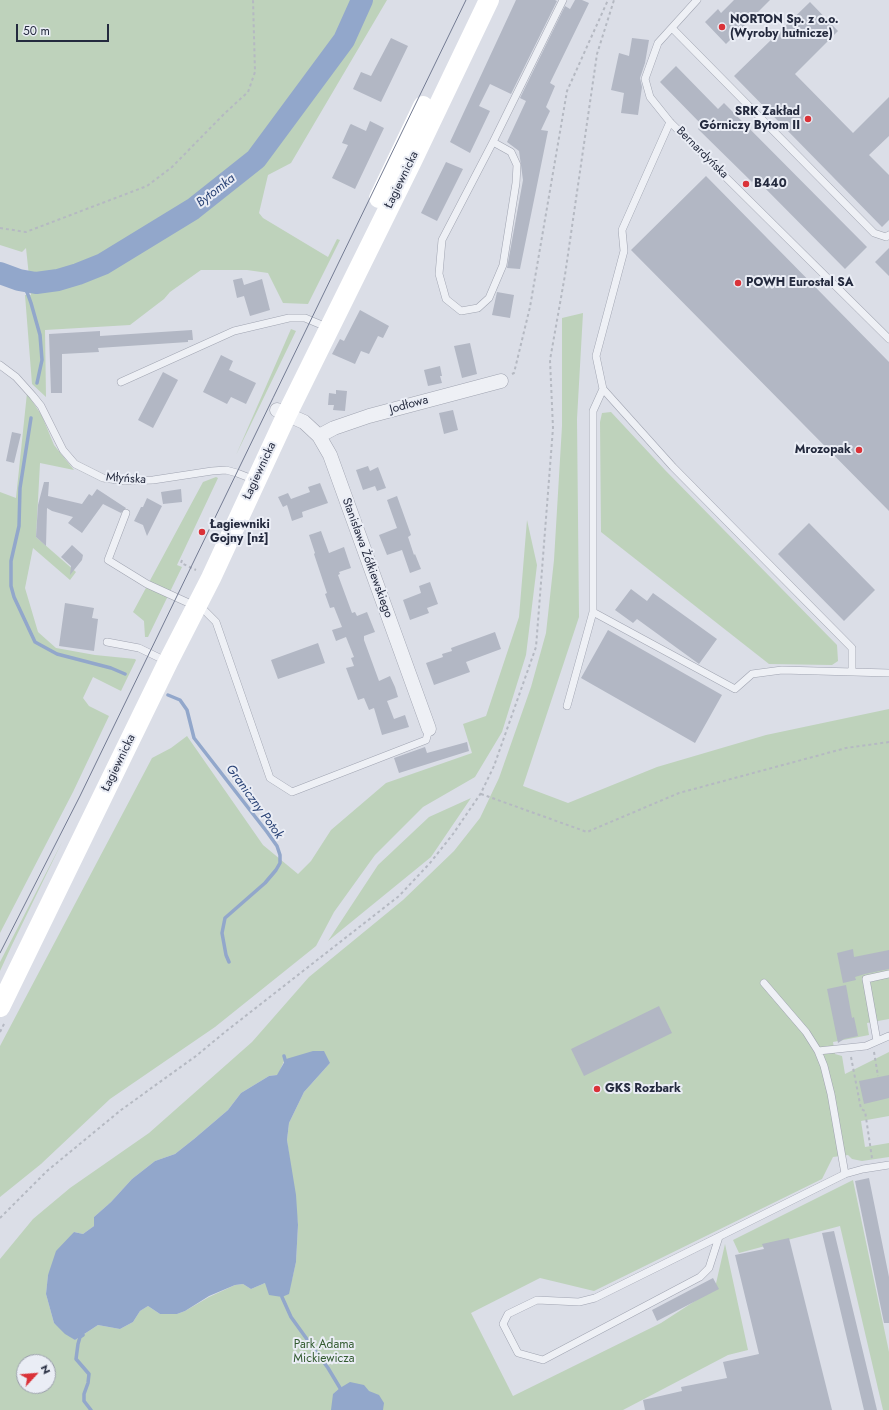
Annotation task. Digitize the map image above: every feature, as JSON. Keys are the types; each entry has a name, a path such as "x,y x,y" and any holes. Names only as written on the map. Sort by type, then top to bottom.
{"main road":[{"name":"Łagiewnicka","path":"0,978 190,604 212,548 250,478 324,325 474,0"},
{"name":"Łagiewnicka","path":"324,325 412,161 489,0"},
{"name":"Łagiewnicka","path":"0,1007 162,659"}],"street":[{"name":"Jodłowa","path":"319,436 334,428 369,416 502,381"},
{"name":"Stanisława Żółkiewskiego","path":"282,412 304,422 319,436 330,454 429,729"}],"lane":[{"path":"493,142 511,152 517,165 516,183 503,265 489,298 478,308 461,311 446,299 439,274 442,240 493,142 563,0"},
{"name":"Bernardyńska","path":"697,0 658,43 645,79 650,97 670,122 889,339"},
{"path":"672,28 874,233 886,237 889,235"},
{"path":"670,122 622,230 624,251 596,356 603,389 673,467 852,648 852,672"},
{"path":"121,382 234,331 289,318 305,318 324,325"},
{"name":"Młyńska","path":"0,365 16,377 41,406 63,450 75,464 103,478 152,480 226,470 250,478"},
{"path":"566,706 593,612 592,411 603,389"},
{"path":"126,513 108,560 147,584 204,610 216,622 270,778 292,792 426,740 429,729"},
{"path":"593,612 734,689 752,674 782,670 889,673"},
{"path":"107,642 139,648 162,659"},
{"path":"875,1042 866,979 889,974"},
{"path":"764,983 806,1032 818,1052 824,1066 831,1094 845,1174"},
{"path":"818,1052 866,1046 889,1036"},
{"path":"719,1237 709,1268 700,1278 543,1360 518,1353 503,1324 508,1314 537,1300 579,1302 595,1298 845,1174 889,1166"}],"path":[{"path":"0,228 26,232 147,186 172,168 225,113 248,92 255,72 253,0"},
{"path":"502,381 514,373 530,307 567,91 608,0"},
{"path":"0,1218 47,1171 121,1110 196,1056 224,1032 399,896 430,863 453,834 481,793 494,766 536,647 553,428 550,360 566,267 597,54 614,0"},
{"path":"182,560 181,563 197,571"},
{"path":"481,793 586,832 679,793 846,748 889,742"},
{"path":"875,1042 878,1076"},
{"path":"849,1048 861,1109 865,1111 874,1168"}],"green space":[{"path":"0,0 387,0 291,163 268,175 259,213 263,218 328,257 337,239 340,240 308,304 283,303 268,273 247,270 201,270 170,292 164,299 130,325 45,330 46,397 32,384 25,295 31,295 26,248 22,252 0,245"},
{"name":"Park Adama Mickiewicza","path":"583,313 577,419 579,617 523,786 568,803 657,767 766,735 889,709 889,1019 867,1023 869,1035 833,1042 835,1054 842,1056 845,1074 889,1052 889,1116 861,1121 865,1147 889,1143 889,1157 862,1161 852,1159 848,1155 833,1157 822,1179 594,1291 540,1278 471,1313 513,1396 661,1323 715,1288 725,1244 748,1350 728,1355 623,1410 0,1410 0,1259 33,1219 70,1188 149,1133 252,1042 309,977 403,900 454,851 480,818 499,778 531,687 546,633 554,560 562,426 562,318","holes":["284,1061 330,1063 304,1092 289,1123 287,1140 298,1225 296,1262 292,1279 265,1283 251,1289 243,1284 235,1285 177,1314 160,1314 148,1306 140,1311 133,1322 120,1329 98,1325 75,1340 54,1323 46,1294 48,1275 74,1232 83,1234 94,1226 94,1217 111,1202 132,1179 155,1161 175,1154 228,1110 241,1093 269,1076 278,1075"]},
{"path":"291,329 296,331 236,455"},
{"path":"27,393 42,416 54,445 74,470 40,463 36,537 76,572 70,580 33,548 25,588 38,632 56,648 136,660 121,691 93,677 83,698 89,706 109,716 73,792 0,933 0,492 16,498"},
{"path":"611,412 665,470 837,645 838,661 832,665 769,664 601,532 600,422 602,413"},
{"path":"216,477 218,478 177,565 182,567 148,637 145,637 144,621 133,612 203,482"},
{"path":"527,520 537,565 526,655 502,732 475,777 423,807 375,855 334,912 316,946 215,1027 110,1099 41,1164 0,1197 0,1046 152,758 171,748 187,736 263,845 298,874 311,861 331,830 386,783 472,753 463,724 486,716 519,617"},
{"path":"471,798 431,857 328,941 378,865 429,817"},
{"path":"62,842 11,947 0,971 0,962"},
{"path":"853,1180 889,1352 889,1410 883,1410 840,1226 739,1253 733,1240"}],"water":[{"path":"313,1051 324,1051 330,1063 304,1092 289,1123 287,1140 296,1195 298,1225 296,1262 289,1294 282,1297 269,1295 265,1283 251,1289 243,1284 235,1285 209,1296 185,1311 177,1314 160,1314 148,1306 140,1311 133,1322 120,1329 98,1325 75,1340 65,1334 54,1323 46,1294 48,1275 56,1251 74,1232 83,1234 94,1226 94,1217 111,1202 132,1179 155,1161 175,1154 228,1110 241,1093 269,1076 277,1075 286,1059"},
{"path":"350,1382 364,1385 369,1391 379,1395 384,1403 383,1410 331,1410 333,1394"}],"building":[{"path":"516,0 557,1 511,94 490,84 479,106 490,111 470,153 450,142"},
{"path":"575,0 582,0 589,3 550,83 555,86 546,107 550,111 541,130 548,131 520,269 507,268 523,180 519,151 507,142 526,101 520,98 565,6 570,9"},
{"path":"734,0 770,0 726,44 705,22 718,9 721,13"},
{"path":"810,2 838,31 795,74 853,133 889,97 889,136 869,155 889,175 889,220 882,227 734,76"},
{"path":"391,38 408,46 381,102 353,89 361,72 371,76"},
{"path":"632,38 649,40 645,63 640,78 642,87 638,115 621,113 624,93 611,90 619,53 629,56"},
{"path":"676,66 718,109 724,103 867,247 845,269 755,178 752,182 698,129 702,125 660,82"},
{"path":"370,121 384,128 355,189 332,178 348,145 342,143 350,125 351,124 366,131"},
{"path":"446,162 463,169 437,221 421,213"},
{"name":"POWH Eurostal SA","path":"706,176 889,362 889,511 631,250"},
{"path":"889,248 889,276 875,262"},
{"path":"242,278 244,285 262,279 270,310 250,316 244,296 237,298 233,280"},
{"path":"497,292 514,295 510,318 492,315"},
{"path":"360,310 389,326 383,338 378,336 369,354 361,351 355,364 332,354 340,339 344,341"},
{"path":"192,330 193,340 188,340 188,342 98,348 99,352 62,354 62,393 51,393 49,334 100,331 100,336"},
{"path":"470,343 477,374 462,378 454,346"},
{"path":"221,355 233,361 229,370 256,383 246,404 231,397 227,404 203,392"},
{"path":"440,366 442,383 428,386 424,370"},
{"path":"163,372 178,380 153,428 138,420"},
{"path":"336,390 347,391 345,411 333,410 334,405 328,405 329,393 336,394"},
{"path":"453,410 458,430 444,434 439,413"},
{"path":"12,432 21,434 14,463 6,461"},
{"path":"368,466 370,471 378,467 386,488 377,491 375,486 363,490 356,470"},
{"path":"44,482 49,482 48,496 82,504 89,494 92,496 97,489 126,508 121,513 103,504 82,533 68,523 73,517 47,508 46,546 36,537 38,505"},
{"path":"320,483 328,503 302,512 303,517 292,521 287,505 283,507 278,497 288,493 291,499 310,492 308,487"},
{"path":"181,489 182,502 163,504 161,492"},
{"path":"397,496 411,535 408,537 414,555 415,554 421,569 410,573 402,550 387,555 379,535 397,528 387,500"},
{"path":"147,498 162,506 147,536 143,525 134,521"},
{"path":"809,523 875,590 844,621 778,554"},
{"path":"321,531 329,553 344,547 351,568 339,572 340,574 338,575 352,613 355,612 357,616 367,612 375,632 364,636 364,640 379,681 390,676 395,687 398,697 387,701 394,719 405,715 409,727 382,735 374,708 369,710 364,698 358,700 346,668 354,666 351,658 354,657 346,637 336,641 332,630 342,627 334,607 330,608 325,594 327,593 309,535"},
{"path":"72,545 83,555 82,560 70,575 71,566 61,557"},
{"path":"430,582 438,604 427,608 429,613 410,620 403,600 421,593 419,586"},
{"path":"631,589 647,601 653,593 717,639 699,664 637,619 633,623 615,610"},
{"path":"65,603 94,608 92,618 98,619 94,651 59,646"},
{"path":"608,630 722,695 695,743 581,678"},
{"path":"495,632 501,649 466,662 470,672 434,685 426,663 443,657 442,654 452,651 451,648"},
{"path":"318,643 325,663 278,679 271,660"},
{"path":"467,742 469,751 399,773 394,758 425,747 427,753"},
{"path":"853,949 854,957 889,950 889,969 855,977 856,980 843,983 837,953"},
{"path":"846,985 852,1018 854,1017 858,1036 844,1039 838,1043 827,989"},
{"path":"659,1006 672,1033 584,1076 571,1049"},
{"path":"889,1075 889,1098 864,1104 859,1081"},
{"path":"869,1178 889,1277 889,1323 884,1323 855,1181"},
{"path":"834,1231 877,1410 864,1410 822,1233"},
{"path":"789,1238 832,1410 645,1410 643,1400 682,1391 681,1387 727,1378 723,1362 759,1354 735,1255 764,1249 762,1244"},
{"path":"713,1278 719,1289 657,1321 652,1310"}],"waterway":[{"name":"Bytomka","path":"0,273 19,280 36,283 58,280 78,274 103,264 193,209 256,159 344,40 362,0"},
{"name":"Graniczny Potok","path":"19,280 27,292 40,335 42,360 37,383"},
{"name":"Graniczny Potok","path":"31,418 20,488 19,526 11,561 11,586 14,597 35,642 57,654 111,668 125,674"},
{"name":"Graniczny Potok","path":"168,695 180,700 187,710 194,738 267,832 277,846 280,855 280,863 265,883 225,918 222,933 226,955 229,962"},
{"name":"Graniczny Potok","path":"284,1056 286,1063"},
{"path":"282,1297 291,1317 328,1368 340,1388"},
{"name":"Graniczny Potok","path":"83,1335 80,1337 76,1359 89,1374 88,1383 84,1394 84,1401 91,1410"}],"tram line":[{"path":"0,953 80,796 466,0"}],"place":[{"name":"NORTON Sp. z o.o. (Wyroby hutnicze)","path":"722,27"},
{"name":"SRK Zakład Górniczy Bytom II","path":"808,119"},
{"name":"B440","path":"746,184"},
{"name":"POWH Eurostal SA","path":"738,283"},
{"name":"Mrozopak","path":"859,450"},
{"name":"Łagiewniki Gojny [nż]","path":"202,532"},
{"name":"GKS Rozbark","path":"597,1089"}]}
